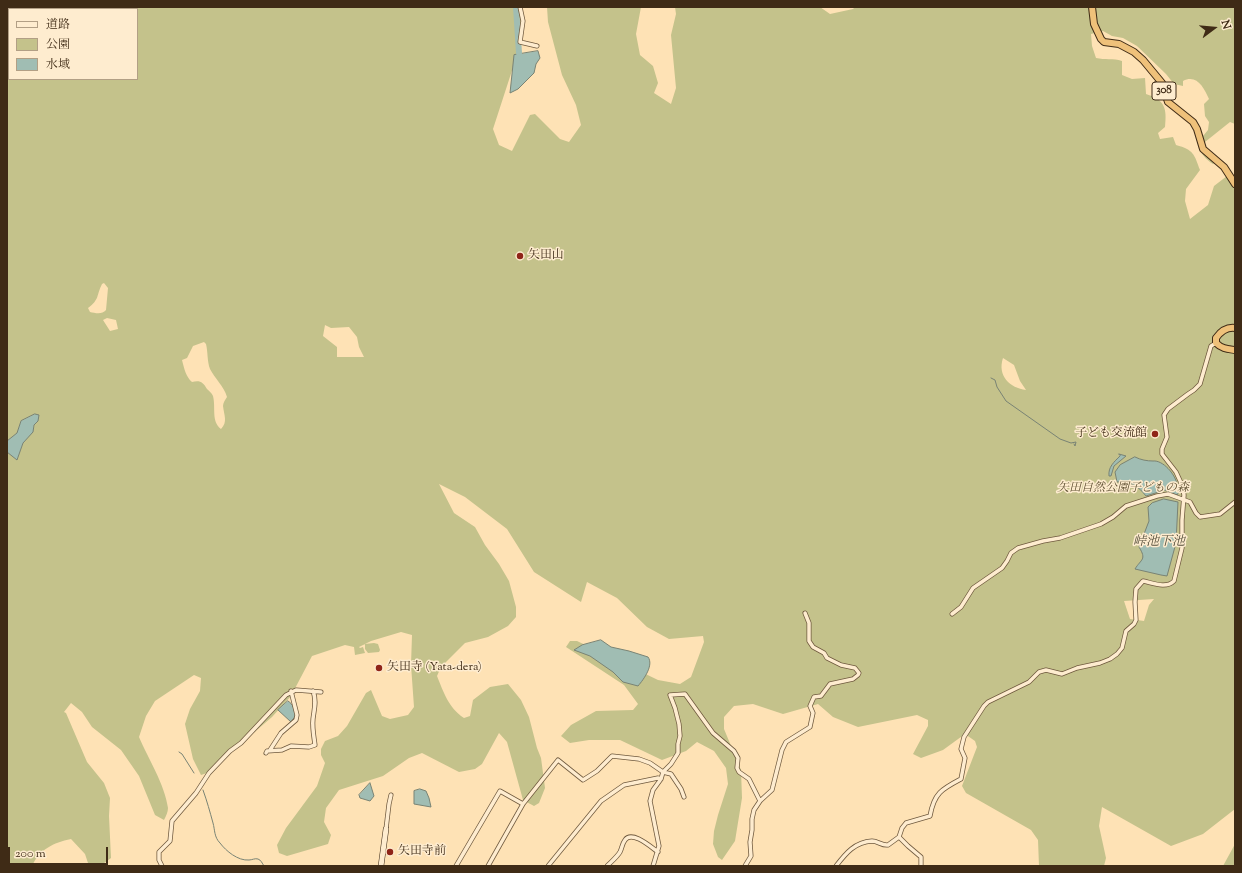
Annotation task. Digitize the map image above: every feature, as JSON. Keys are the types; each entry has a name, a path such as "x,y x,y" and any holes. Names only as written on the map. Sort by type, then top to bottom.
{"highway":[{"name":"308","path":"1092,7 1094,24 1101,39 1104,42 1119,44 1134,52 1143,60 1160,80 1168,102 1194,122 1203,150 1224,167 1235,184"},
{"path":"1235,328 1228,328 1222,331 1216,338 1216,344 1226,349 1235,350"}],"main road":[{"path":"381,866 386,828"}],"street":[{"path":"520,7 523,21 520,42 537,46"},
{"path":"836,866 845,854 858,844 873,841 888,846 898,837 906,823 930,816 933,801 938,794 947,786 961,778 966,758 960,749 964,737 984,706 996,698 1029,682 1039,672 1046,670 1062,674 1077,668 1100,664 1110,659 1122,648 1126,631 1136,620 1136,589 1143,581 1165,585 1171,584 1174,581 1182,548 1184,495 1176,472 1162,454 1162,448 1167,437 1164,415 1168,409 1200,384 1211,346 1216,344"},
{"path":"952,614 961,607 973,588 1002,568 1011,553 1018,548 1043,540 1060,538 1102,524 1126,506 1157,496 1168,494 1190,502 1200,517 1220,514 1235,502"},
{"path":"745,866 751,856 753,812 760,801 772,790 782,750 786,742 810,727 813,713 810,706 814,697 821,696 830,684 854,678 858,676 859,673 855,668 841,665 827,658 824,653 813,647 809,642 808,623 805,613"},
{"path":"266,753 270,750 281,733 296,720 297,716 291,691"},
{"path":"162,866 159,860 159,852 170,842 172,821 196,793 209,773 223,758 241,743 291,691 321,692"},
{"path":"270,750 282,750 291,746 309,747 315,745 312,720 315,698 313,692"},
{"path":"653,866 658,852 659,842 650,800 653,790 663,772 671,764 678,753 680,736 679,724 670,695 685,694 713,733 734,751 738,758 738,772 749,779 760,801"},
{"path":"488,866 523,804 558,760 583,780 597,771 612,756 639,759 650,763 663,772 671,774 681,789 684,797"},
{"path":"548,866 601,801 624,785 661,778"},
{"path":"456,866 500,791 523,804"},
{"path":"386,828 391,795"},
{"path":"607,866 619,854 624,842 629,837 637,838 658,852"},
{"path":"898,837 921,857 921,866"}],"green space":[{"name":"矢田自然公園子どもの森","path":"7,7 520,7 523,21 519,49 493,129 499,145 512,151 530,115 535,114 560,139 569,142 581,125 576,105 562,75 548,22 547,7 641,7 636,34 640,55 653,66 658,83 654,93 671,104 676,88 671,35 676,14 675,7 820,7 830,14 853,9 855,7 1235,7 1235,124 1230,122 1205,142 1205,148 1220,161 1213,164 1201,153 1194,128 1198,127 1203,136 1208,130 1209,122 1205,116 1204,104 1209,99 1199,83 1192,79 1188,79 1183,81 1183,86 1174,84 1166,74 1137,46 1123,38 1112,36 1103,31 1091,34 1092,46 1096,58 1122,61 1122,75 1132,79 1145,78 1146,94 1161,102 1166,115 1165,127 1158,133 1160,139 1173,137 1176,145 1190,151 1195,156 1200,170 1186,189 1185,201 1190,219 1208,205 1214,186 1227,176 1235,180 1235,809 1203,834 1171,846 1102,807 1099,826 1106,858 1104,866 1039,866 1038,840 1031,830 966,793 962,786 977,747 975,741 965,734 943,750 921,758 913,754 928,726 928,720 917,715 858,727 833,717 818,704 783,714 753,704 734,706 724,717 724,729 741,770 742,798 735,841 722,860 718,857 713,844 714,831 728,784 726,768 714,751 697,742 686,751 662,760 620,740 589,740 570,743 561,736 571,725 596,711 633,710 638,704 624,685 566,647 570,641 577,641 658,680 680,684 691,677 704,642 703,636 669,639 647,627 617,598 587,582 581,602 534,572 507,529 465,497 439,484 454,513 475,527 509,581 516,607 516,617 508,626 488,637 465,643 441,667 437,676 444,694 450,704 464,718 470,716 473,700 490,687 508,684 521,700 529,717 541,758 545,788 539,803 534,806 523,800 507,742 499,733 482,764 475,769 459,772 422,753 409,758 383,776 339,790 326,808 324,822 331,835 328,844 287,856 279,853 277,845 286,828 317,786 325,763 321,755 321,749 325,741 338,736 347,726 366,693 371,690 382,716 390,719 408,715 414,707 411,665 412,635 401,632 371,641 359,647 363,647 365,653 355,655 354,647 345,645 312,656 291,696 272,717 207,773 201,775 193,759 185,724 190,709 200,691 201,678 194,675 155,701 146,716 139,737 160,781 166,799 168,810 164,820 155,815 139,776 121,750 92,727 82,712 71,703 64,712 66,713 87,762 104,783 110,798 109,816 111,858 100,866 89,866 85,854 71,839 53,845 43,851 32,866 7,866 7,452 17,459 23,443 38,421 38,415 31,416 21,421 18,433 7,441","holes":["104,283 108,288 106,310 100,313 90,312 88,308 96,300 102,284","107,318 116,320 118,329 110,331 103,320","325,325 331,328 349,327 357,337 359,347 364,357 337,357 337,347 323,336","204,342 206,344 210,369 224,389 227,397 223,405 225,421 221,429 216,422 212,394 203,383 199,381 192,382 184,369 182,360 187,358 193,346","1003,358 1014,365 1020,381 1026,390 1015,387 1006,380 1003,376","1154,599 1149,605 1144,621 1130,619 1124,601"]},
{"path":"365,644 378,644 380,650 379,652 368,653 365,649"},
{"path":"1235,844 1235,866 1223,866"}],"water":[{"path":"538,51 540,58 536,64 534,73 518,89 510,93 514,55"},
{"path":"35,414 39,415 38,421 34,425 33,432 23,443 17,460 7,452 7,441 17,433 21,421"},
{"path":"1119,454 1126,456 1114,466 1111,476 1109,476 1110,467 1120,456"},
{"path":"1135,457 1144,460 1157,461 1168,468 1176,480 1179,492 1177,495 1165,490 1146,496 1140,489 1130,483 1117,482 1115,472 1120,465"},
{"name":"峠池下池","path":"1164,499 1178,502 1176,543 1167,576 1135,569 1143,557 1139,547 1149,521 1148,507 1152,503"},
{"path":"601,640 611,647 648,657 650,660 649,668 638,686 623,682 613,672 590,656 574,650 582,645"},
{"path":"288,701 292,705 296,715 291,722 278,710"},
{"path":"370,783 374,796 370,801 360,798 359,795"},
{"path":"420,789 426,791 431,807 414,804 414,791"}],"waterway":[{"path":"516,7 519,53"},
{"path":"991,378 995,380 997,387 1006,401 1060,439 1071,443 1076,442 1075,446 1074,444"},
{"path":"179,752 182,754 194,773"},
{"path":"203,790 218,841 233,855 245,860 258,859 264,866"}],"place":[{"name":"矢田山","path":"520,256"},
{"name":"子ども交流館","path":"1155,434"},
{"name":"矢田寺 (Yata-dera)","path":"379,668"},
{"name":"矢田寺前","path":"390,852"}]}
